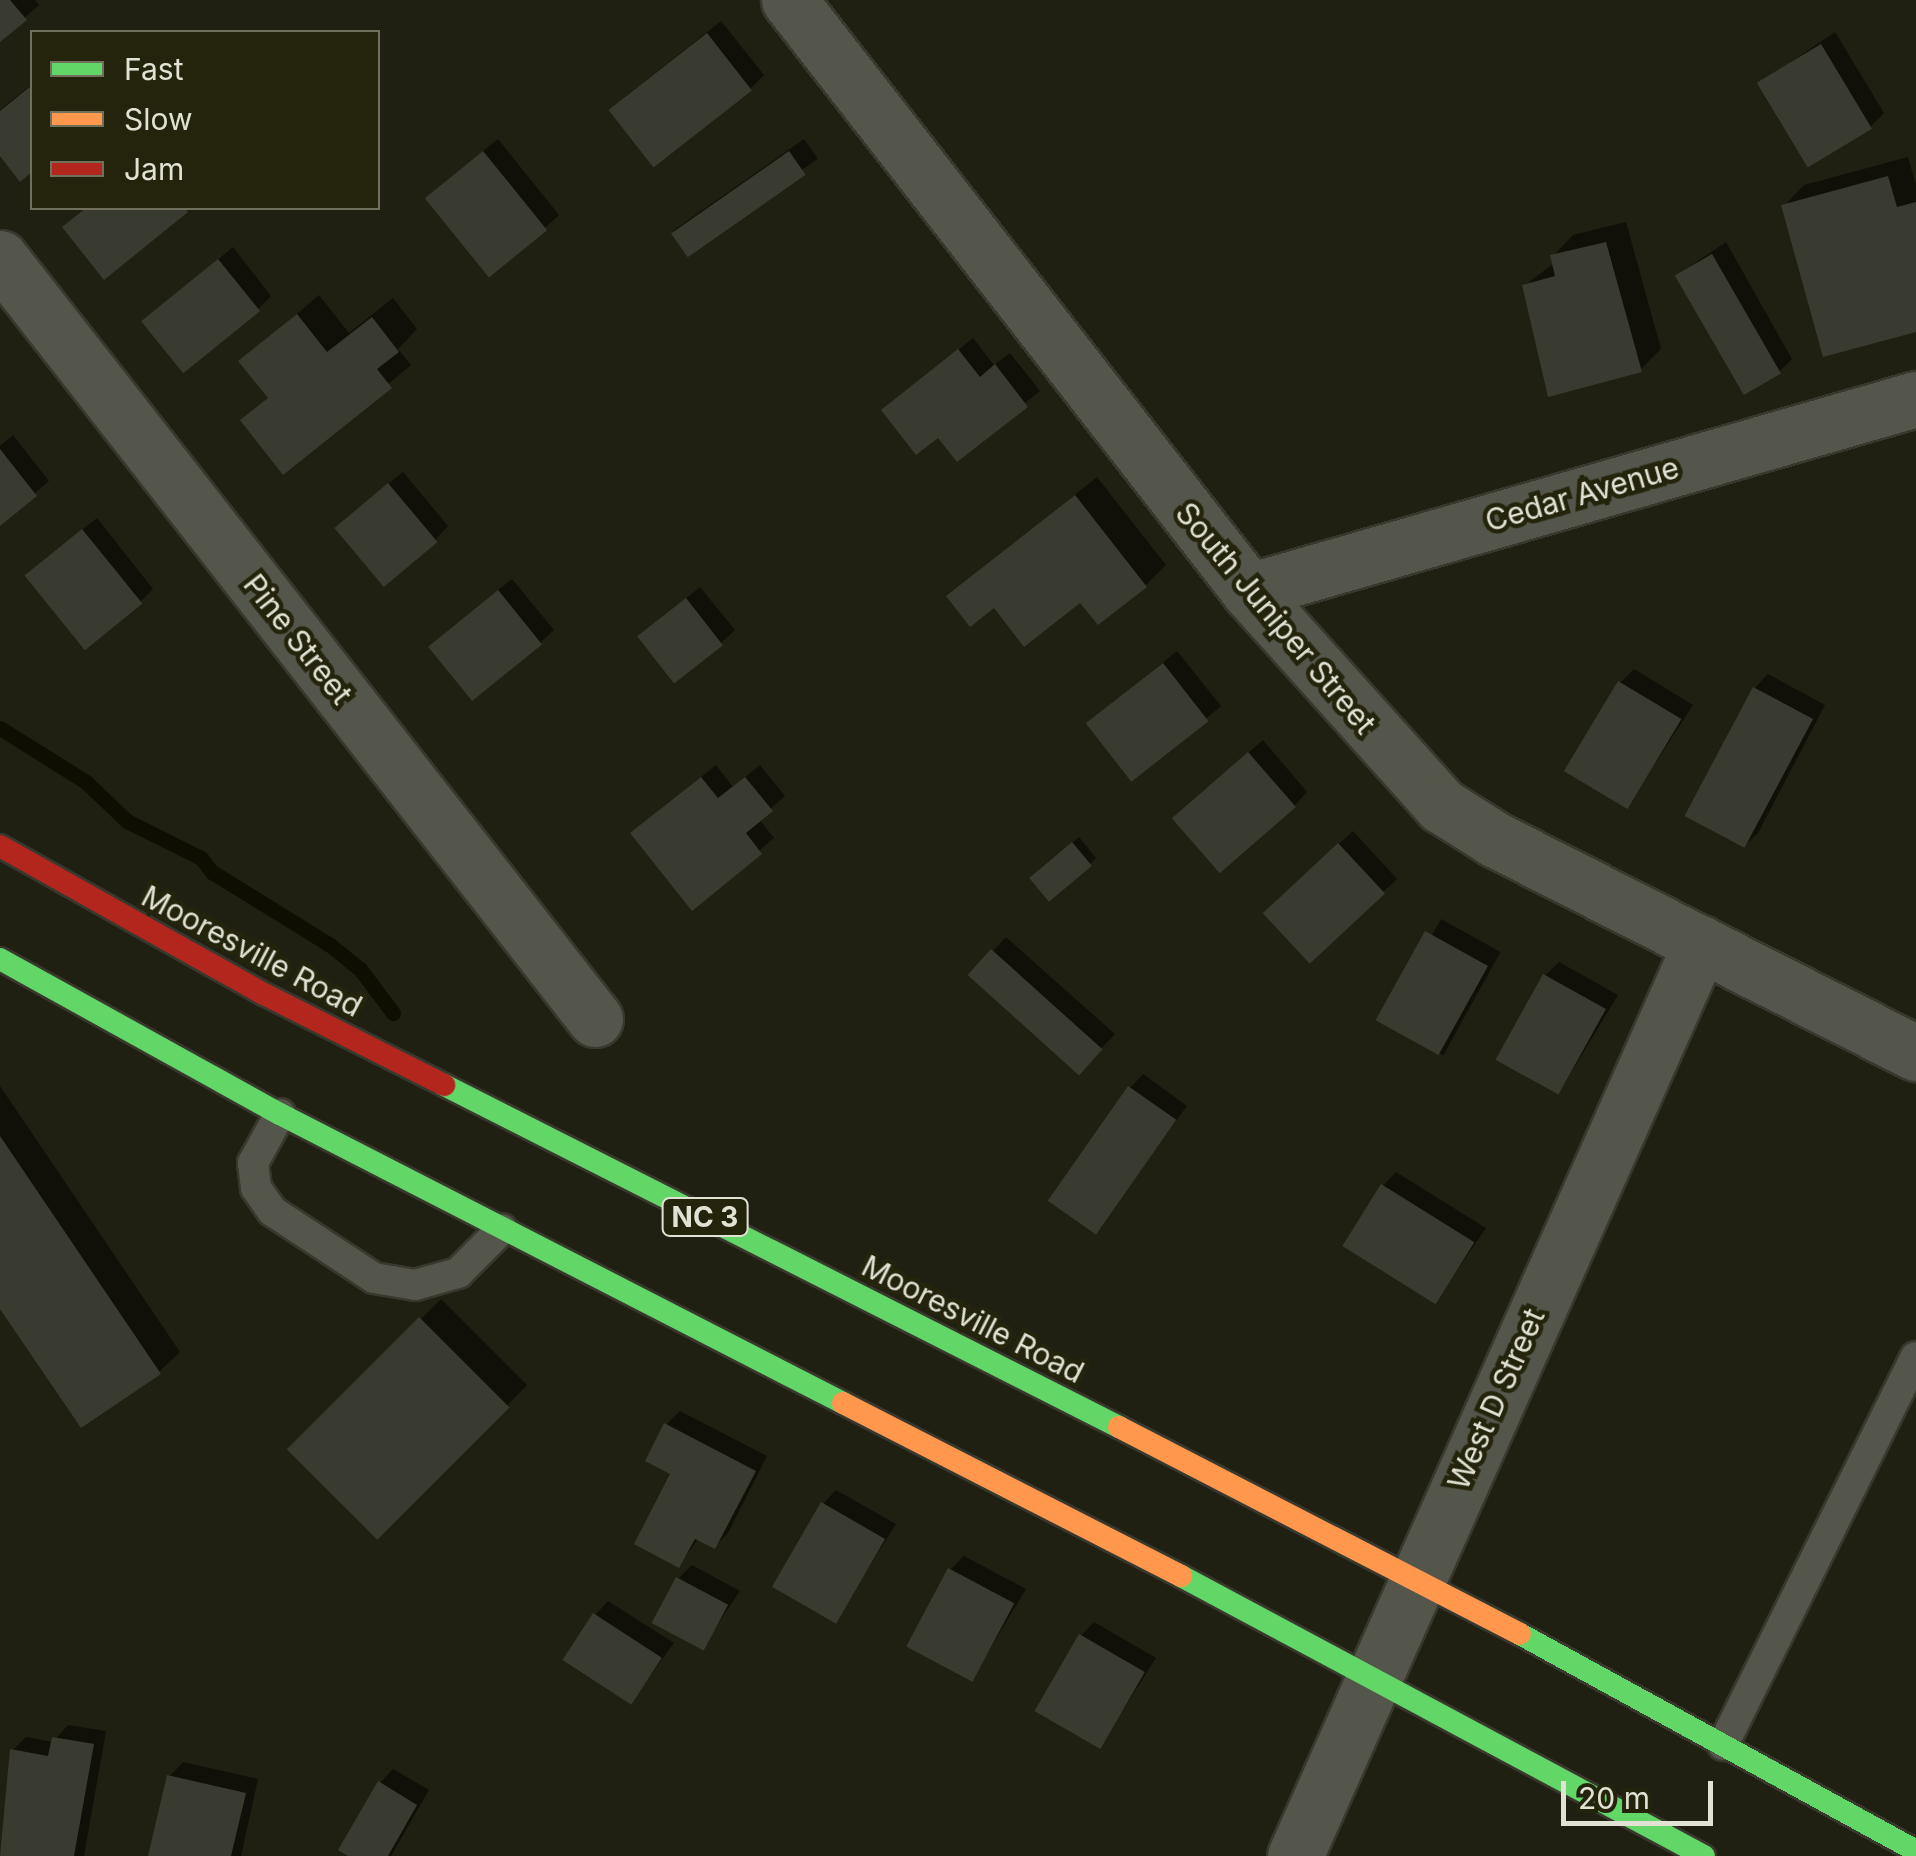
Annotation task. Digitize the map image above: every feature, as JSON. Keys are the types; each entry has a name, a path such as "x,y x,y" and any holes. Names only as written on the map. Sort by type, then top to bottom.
{"main road":[{"name":"Mooresville Road","path":"0,846 264,994 1416,1577 1916,1850"},
{"path":"0,959 280,1114 1371,1674 1704,1856"}],"street":[{"name":"South Juniper Street","path":"789,0 1248,592 1442,806 1916,1054"},
{"name":"Pine Street","path":"0,258 596,1019"},
{"name":"Cedar Avenue","path":"1248,592 1916,399"},
{"name":"West D Street","path":"1295,1856 1371,1674 1701,943"}],"lane":[{"path":"280,1114 253,1162 256,1188 272,1211 374,1278 415,1285 458,1273 502,1229"},
{"path":"1723,1745 1916,1358"}],"building":[{"path":"0,0 10,0 27,20 0,42"},
{"path":"707,33 752,91 653,167 608,110"},
{"path":"1821,44 1872,129 1808,167 1757,83"},
{"path":"30,87 30,174 20,182 0,156 0,111"},
{"path":"483,151 547,230 489,277 425,198"},
{"path":"789,151 806,175 688,257 671,234"},
{"path":"1888,176 1897,207 1916,202 1916,332 1823,357 1781,205"},
{"path":"83,210 188,212 104,280 62,227"},
{"path":"1606,242 1642,372 1548,397 1522,285 1555,276 1550,255"},
{"path":"1712,254 1781,374 1744,395 1675,276"},
{"path":"218,259 260,311 183,373 141,321"},
{"path":"297,314 327,352 372,317 399,352 377,369 392,388 283,475 240,420 268,398 238,361"},
{"path":"958,349 980,377 995,364 1028,407 957,462 938,438 916,455 881,410"},
{"path":"0,449 37,496 0,526"},
{"path":"388,483 437,542 384,587 334,528"},
{"path":"1075,495 1147,587 1098,625 1080,603 1024,647 994,608 970,627 946,596"},
{"path":"82,529 142,604 85,650 24,576"},
{"path":"498,590 542,644 472,701 428,647"},
{"path":"686,598 723,645 674,683 637,636"},
{"path":"1163,663 1209,721 1131,782 1086,723"},
{"path":"1618,681 1681,719 1627,809 1564,771"},
{"path":"1753,687 1813,719 1744,848 1684,816"},
{"path":"1248,752 1296,807 1220,873 1172,818"},
{"path":"701,777 718,798 745,777 773,811 746,833 762,854 692,911 630,833"},
{"path":"1072,842 1092,866 1049,902 1029,878"},
{"path":"1338,843 1385,893 1310,964 1263,913"},
{"path":"1425,931 1488,966 1439,1055 1376,1020"},
{"path":"991,949 1102,1049 1079,1075 968,975"},
{"path":"1543,974 1606,1009 1558,1095 1495,1060"},
{"path":"1128,1086 1176,1120 1096,1235 1048,1201"},
{"path":"0,1136 161,1374 81,1428 0,1309"},
{"path":"1381,1184 1474,1242 1436,1304 1342,1246"},
{"path":"419,1317 510,1408 377,1540 287,1449"},
{"path":"664,1423 756,1471 715,1549 695,1539 679,1568 634,1544 670,1474 645,1461"},
{"path":"821,1502 885,1539 836,1624 772,1587"},
{"path":"948,1568 1014,1603 972,1682 906,1647"},
{"path":"676,1577 728,1605 704,1651 652,1623"},
{"path":"593,1613 662,1658 631,1705 563,1660"},
{"path":"1079,1634 1145,1672 1100,1749 1034,1711"},
{"path":"52,1737 94,1744 74,1856 0,1856 10,1749 48,1756"},
{"path":"167,1775 246,1793 231,1856 148,1856"},
{"path":"378,1781 417,1805 388,1856 348,1856 338,1850"}],"waterway":[{"path":"0,728 86,782 127,821 201,858 212,872 330,945 360,969 393,1013"}],"traffic: fast":[{"path":"0,959 280,1114 843,1403"},
{"path":"444,1085 1119,1427"},
{"path":"1181,1576 1704,1856"},
{"path":"1520,1634 1916,1851"}],"traffic: slow":[{"path":"843,1403 1181,1576"},
{"path":"1119,1427 1520,1634"}],"traffic: jam":[{"path":"0,846 264,994 444,1085"}]}
